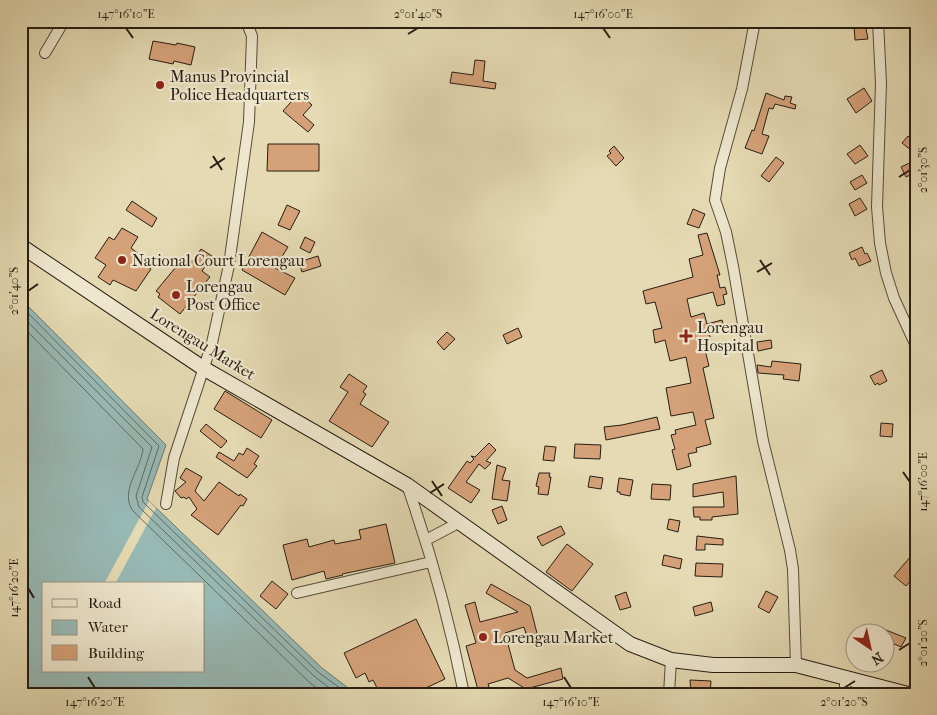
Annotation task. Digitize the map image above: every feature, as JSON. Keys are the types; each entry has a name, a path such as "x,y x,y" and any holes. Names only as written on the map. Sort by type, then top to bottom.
{"main road":[{"name":"Lorengau Market","path":"21,246 202,368 407,485 630,644 671,660 714,665 796,665 908,694"}],"street":[{"path":"45,52 64,21"},
{"path":"166,504 174,458 202,368 212,343 229,265 249,122 252,36 246,21"},
{"path":"754,21 742,89 720,168 715,200 726,232 733,266 762,441 794,569 796,665"},
{"path":"878,21 881,83 877,207 880,244 894,298 916,346"},
{"path":"407,485 426,540 454,645 464,694"},
{"path":"426,540 460,522"},
{"path":"297,593 431,562"},
{"path":"669,694 671,660"},
{"path":"845,677 845,694"}],"water":[{"path":"21,299 166,445 147,499 322,668 356,694 21,694"}],"pier":[{"path":"149,501 156,508 116,582 105,582"}],"building":[{"path":"865,24 868,39 855,40 854,25"},
{"path":"153,41 195,47 191,65 174,61 173,64 149,59"},
{"path":"475,60 485,61 483,81 496,83 495,89 450,83 452,72 473,75"},
{"path":"864,88 872,101 856,113 847,99"},
{"path":"299,93 312,105 303,115 314,125 308,132 283,111"},
{"path":"766,93 784,100 785,96 792,97 790,103 796,105 795,109 775,104 773,109 769,108 762,134 769,136 762,154 745,148 752,130 754,131"},
{"path":"908,136 916,142 916,154 902,143"},
{"path":"268,144 319,144 319,171 267,171"},
{"path":"860,145 868,156 855,164 847,154"},
{"path":"614,146 624,158 616,166 607,156 611,153 609,151"},
{"path":"776,157 784,163 769,182 761,176"},
{"path":"916,160 916,172 906,177 901,167"},
{"path":"862,175 867,183 855,190 850,182"},
{"path":"860,198 867,209 855,216 849,204"},
{"path":"132,201 157,218 152,227 126,210"},
{"path":"287,205 300,211 290,230 278,225"},
{"path":"693,209 705,214 699,228 687,224"},
{"path":"122,228 138,237 131,248 139,254 135,260 151,269 136,291 113,280 110,285 98,277 106,265 95,258 109,237 114,240"},
{"path":"262,232 288,247 275,268 295,278 285,295 242,270"},
{"path":"707,233 720,275 717,275 720,288 725,287 727,294 723,295 725,304 717,306 713,292 687,299 691,317 704,313 707,324 722,320 725,329 709,333 711,340 703,342 709,366 703,368 714,418 705,420 711,444 696,448 697,452 688,454 691,466 677,470 672,450 675,449 671,435 676,434 675,430 696,425 693,412 671,416 666,388 691,383 686,357 670,361 665,340 655,343 653,330 662,328 655,302 646,304 643,291 693,277 689,259 703,255 698,235"},
{"path":"305,237 315,242 310,253 300,248"},
{"path":"862,247 871,261 859,266 855,258 852,260 849,253"},
{"path":"201,249 212,256 202,271 210,277 180,314 158,297 160,294 156,291 185,256 192,262"},
{"path":"318,256 321,266 302,272 299,262"},
{"path":"518,328 522,337 507,344 503,335"},
{"path":"447,332 455,339 444,350 437,342"},
{"path":"771,340 772,348 758,351 757,342"},
{"path":"772,361 801,364 799,381 783,379 784,375 758,373 757,365 771,367"},
{"path":"882,370 887,381 875,385 870,376"},
{"path":"349,374 367,386 363,392 366,394 360,404 389,422 372,447 329,421 348,392 340,387"},
{"path":"225,391 272,420 261,438 214,409"},
{"path":"657,417 660,429 606,440 604,427"},
{"path":"881,423 893,424 892,437 880,436"},
{"path":"206,424 227,441 221,448 200,431"},
{"path":"489,443 496,450 486,461 491,463 485,469 479,464 466,482 480,490 471,503 448,488 467,461 470,463 474,459 471,456 475,457"},
{"path":"575,444 601,445 600,459 574,458"},
{"path":"545,446 556,447 554,461 543,460"},
{"path":"247,448 259,456 254,464 257,466 247,478 216,457 219,452 234,461 239,453 243,455"},
{"path":"497,465 506,468 502,480 510,481 507,501 492,499"},
{"path":"186,468 202,477 195,491 204,501 219,482 239,496 240,494 247,499 218,535 191,515 197,509 189,497 186,499 184,497 181,498 175,491 186,482 180,478"},
{"path":"539,473 550,473 548,495 538,494 539,487 536,486"},
{"path":"590,476 603,478 601,489 588,487"},
{"path":"736,476 738,514 712,517 712,520 700,520 700,517 694,517 693,507 724,507 723,492 693,497 693,484"},
{"path":"619,478 633,480 630,496 617,492"},
{"path":"652,484 671,485 670,500 651,499"},
{"path":"502,506 507,520 498,524 492,510"},
{"path":"669,519 680,521 678,532 667,529"},
{"path":"386,524 395,563 326,579 324,571 292,580 283,545 307,539 309,547 334,540 335,544 361,539 359,530"},
{"path":"561,526 565,534 542,546 537,537"},
{"path":"697,536 723,539 723,545 705,544 705,550 696,550"},
{"path":"567,544 593,564 572,591 546,572"},
{"path":"916,550 916,568 911,573 915,576 906,586 894,576"},
{"path":"664,555 682,559 680,569 662,565"},
{"path":"696,563 723,564 722,577 695,576"},
{"path":"272,581 288,594 276,609 260,596"},
{"name":"Lorengau Market","path":"491,584 530,606 538,637 528,640 524,627 505,633 515,670 527,678 561,668 563,679 526,689 508,678 488,684 489,687 478,690 466,646 476,643 465,605 475,602 480,622 518,612 486,593"},
{"path":"766,591 778,597 769,613 758,607"},
{"path":"626,592 631,607 620,610 615,596"},
{"path":"711,602 713,611 695,616 693,607"},
{"path":"416,619 445,679 413,694 380,694 373,680 369,682 365,673 356,678 344,653"},
{"path":"894,633 906,638 901,647 894,644"},
{"path":"690,680 711,681 710,694 691,694"}],"place":[{"name":"Manus Provincial Police Headquarters","path":"160,85"},
{"name":"National Court Lorengau","path":"122,260"},
{"name":"Lorengau Post Office","path":"176,295"},
{"name":"Lorengau Hospital","path":"686,336"},
{"name":"Lorengau Market","path":"483,637"}]}
